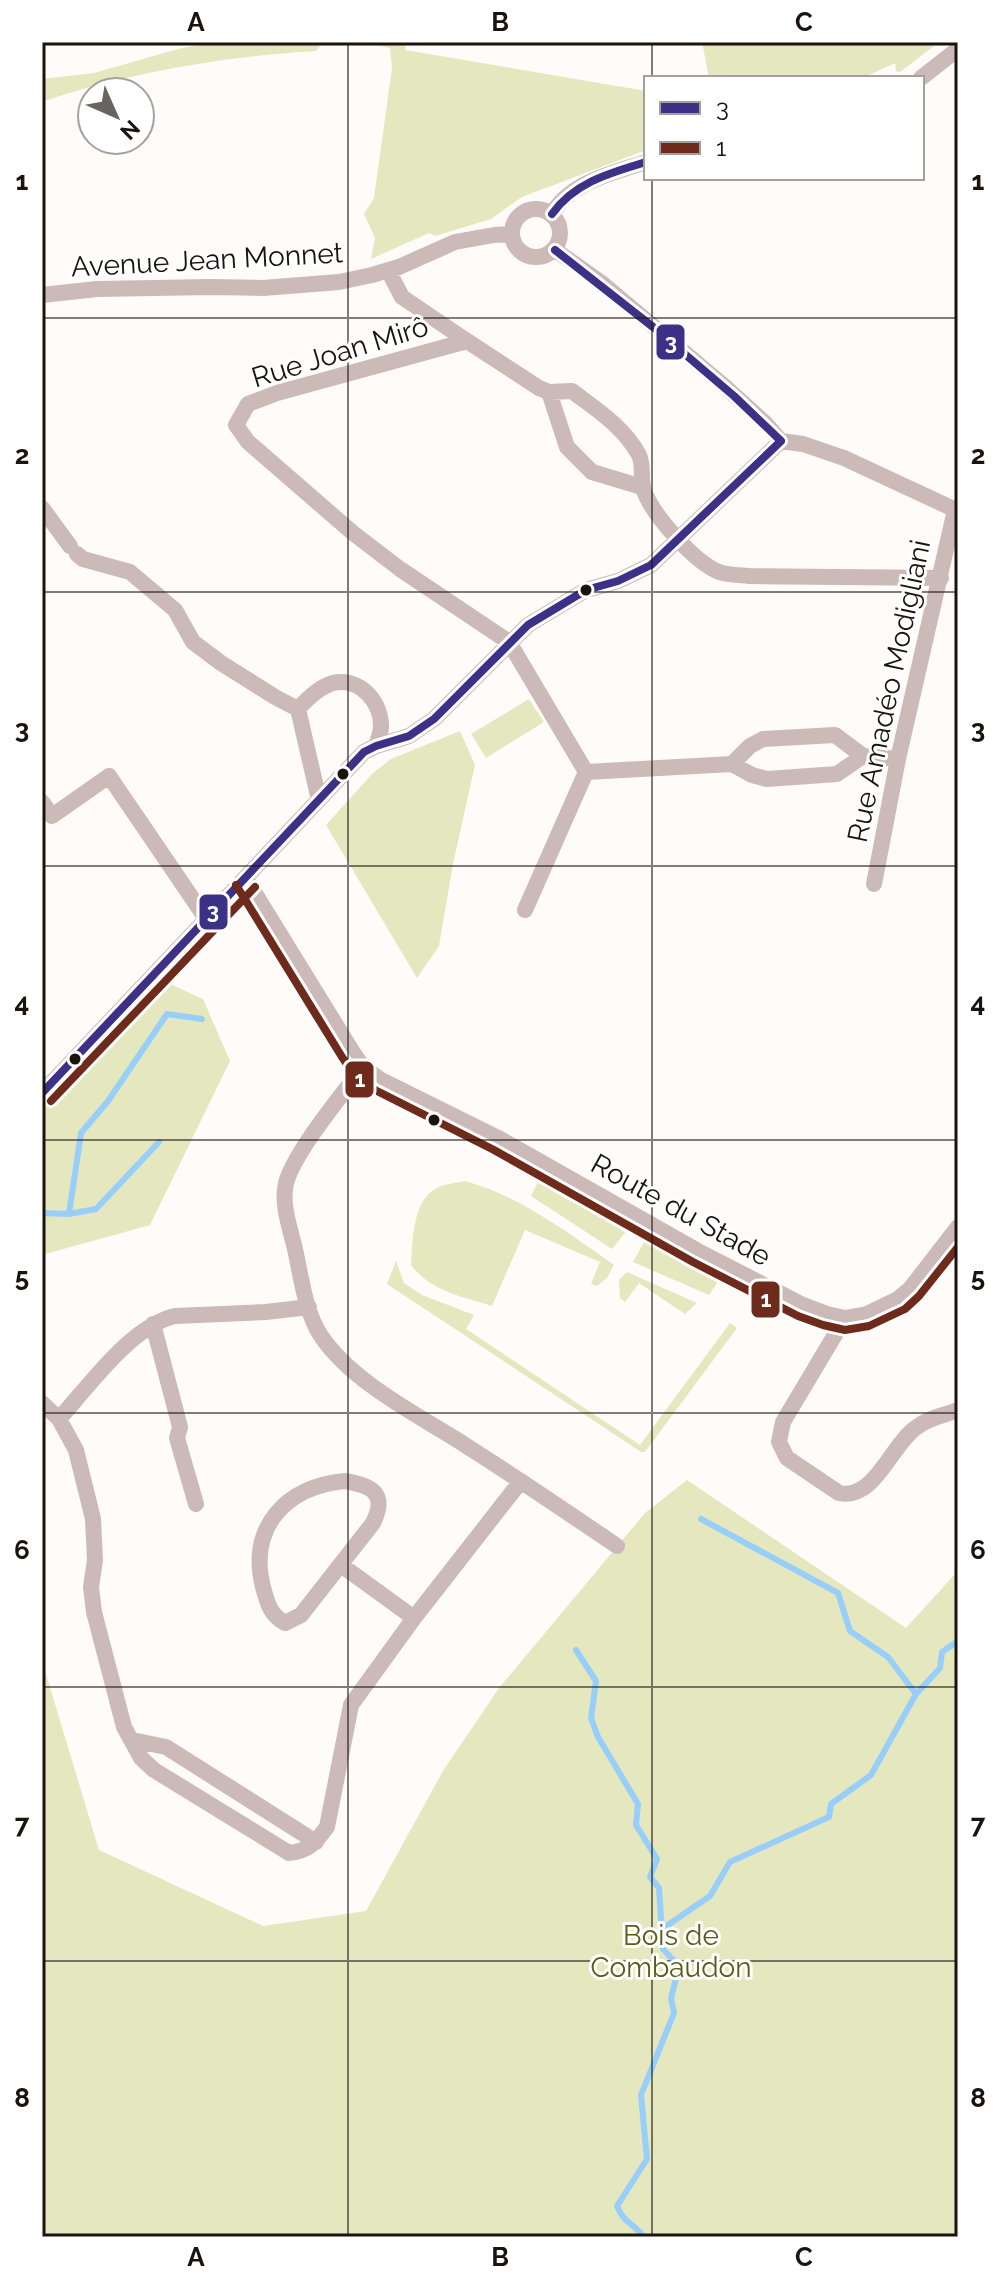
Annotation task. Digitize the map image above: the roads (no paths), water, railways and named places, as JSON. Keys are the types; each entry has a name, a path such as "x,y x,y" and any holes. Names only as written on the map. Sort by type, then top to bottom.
{"street":[{"path":"924,76 958,49"},
{"path":"552,214 558,203 570,193 644,163"},
{"path":"539,208 552,214 560,225 561,238 555,250 542,258 527,257 516,248 511,234 515,221 525,211 539,208"},
{"name":"Avenue Jean Monnet","path":"42,295 97,289 263,288 339,282 388,270 455,242 511,234"},
{"path":"555,250 603,284 731,393 781,441 803,444 844,458 956,510"},
{"name":"Rue Joan Mirô","path":"388,270 402,297 408,302 549,392 572,391 617,426 641,457 642,487 651,508 701,561 723,573 749,576 941,578"},
{"name":"Rue Joan Mirô","path":"467,341 277,393 248,404 236,425 248,442 353,533 400,569 509,642"},
{"path":"549,392 567,447 592,472 642,487"},
{"path":"42,1093 364,752 409,736 434,719 528,625 586,590 618,581 651,565 781,441"},
{"path":"42,508 83,559 130,572 175,610 193,642 221,663 298,709 319,800"},
{"name":"Rue Amadéo Modigliani","path":"874,884 898,759 956,510"},
{"path":"509,642 586,772"},
{"path":"298,709 313,694 335,683 352,684 363,689 375,701 379,713 381,729 376,746"},
{"path":"732,764 750,746 763,739 835,735 863,756 898,759"},
{"path":"586,772 732,764 767,779 837,774 863,756"},
{"path":"525,910 586,772"},
{"path":"42,802 52,816 109,776 207,920"},
{"path":"246,879 363,1067 313,1136 292,1168 286,1184 288,1218 309,1307 320,1335 346,1365 384,1393 617,1546"},
{"name":"Route du Stade","path":"363,1067 381,1080 500,1139 698,1251 803,1305 845,1318"},
{"path":"958,1227 910,1289 898,1299 867,1314 845,1318 783,1422 779,1442 787,1458 839,1493 847,1495 859,1492 870,1484 915,1428 958,1410"},
{"path":"59,1419 125,1345 161,1319 309,1307"},
{"path":"153,1324 180,1427 177,1438 196,1504"},
{"path":"42,1403 59,1419 76,1450 93,1519 95,1560 91,1587 94,1612 124,1727 141,1758 154,1770 289,1853 302,1852 316,1842 327,1827 351,1705 414,1618 521,1481"},
{"path":"334,1482 364,1484 373,1490 379,1511 341,1565 301,1615 285,1623 268,1605 261,1579 259,1551 264,1530 278,1510 310,1489 334,1482"},
{"path":"341,1565 414,1618"},
{"path":"132,1740 166,1747 316,1842"}],"waterway":[{"path":"42,1213 69,1214 81,1133 108,1101 167,1014 202,1019"},
{"path":"69,1214 96,1209 159,1142"},
{"path":"701,1519 838,1593 850,1631 888,1657 916,1694"},
{"path":"662,1929 710,1896 730,1862 829,1817 831,1804 871,1775 916,1694 940,1668 942,1652 958,1641"},
{"path":"576,1650 596,1681 591,1718 598,1737 638,1804 636,1825 657,1859 650,1877 659,1888 663,1949 679,1966 671,1998 674,2013 641,2095 647,2159 617,2206 644,2237"}],"park label":[{"name":"Bois de Combaudon","path":"671,1951"}]}
